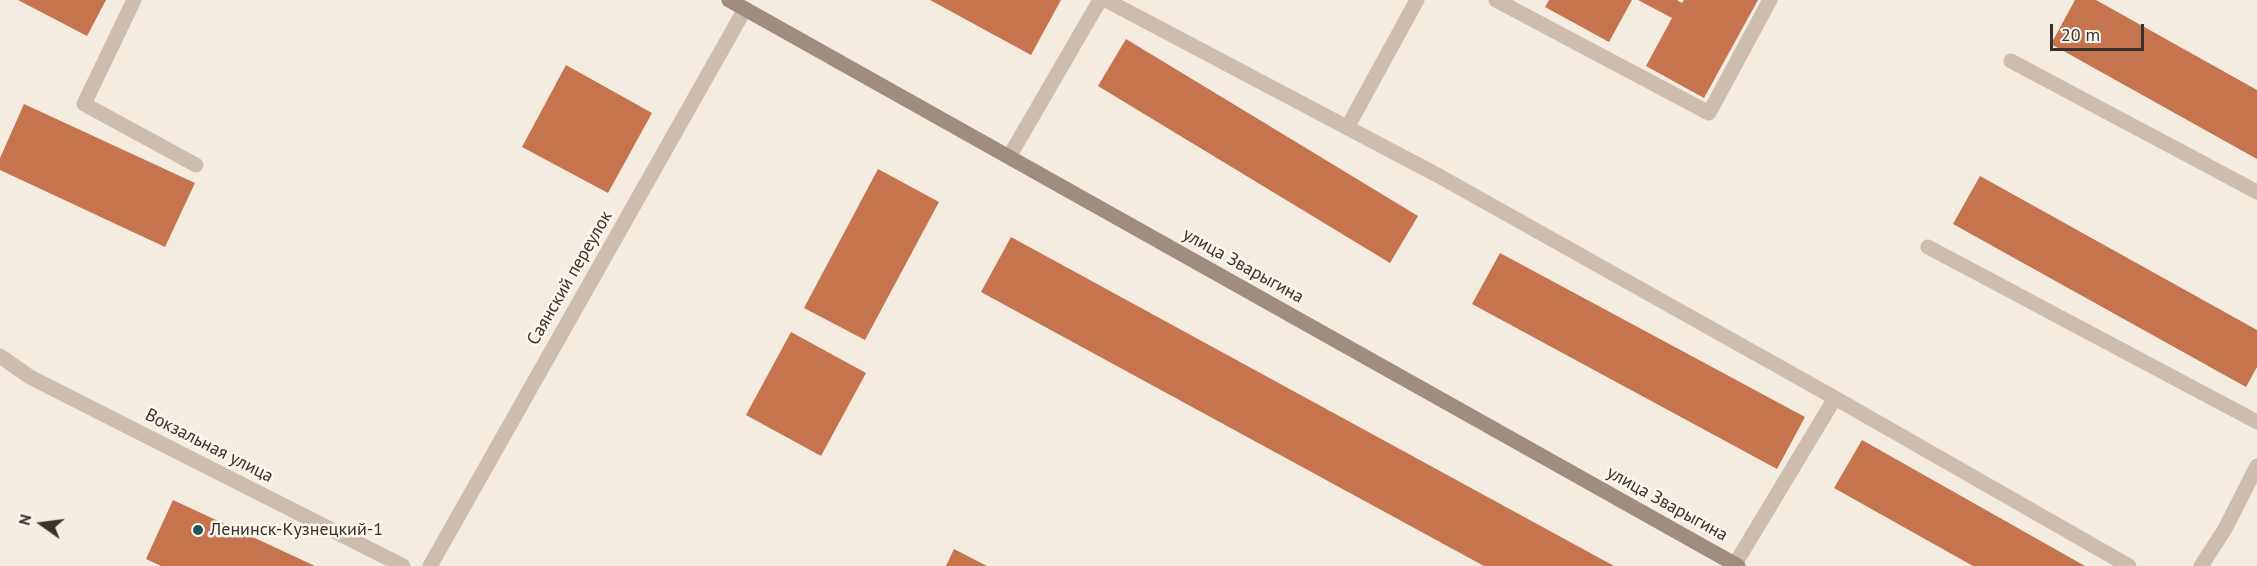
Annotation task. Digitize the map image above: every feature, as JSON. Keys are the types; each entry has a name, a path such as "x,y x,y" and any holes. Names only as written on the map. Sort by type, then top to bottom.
{"street":[{"path":"134,0 84,104 196,165"},
{"name":"улица Зварыгина","path":"729,0 1736,565"},
{"path":"1009,157 1100,0"},
{"path":"1106,0 1450,182 2129,566"},
{"path":"1347,128 1417,0"},
{"path":"1496,0 1709,113 1770,0"},
{"name":"Саянский переулок","path":"430,566 745,9"},
{"path":"2011,61 2257,192"},
{"path":"1928,247 2257,422"},
{"name":"Вокзальная улица","path":"0,356 30,377 403,566"},
{"path":"1736,565 1835,398"},
{"path":"2201,566 2225,529 2257,466"}],"building":[{"path":"18,0 106,0 87,36"},
{"path":"930,0 1061,0 1031,55"},
{"path":"1549,0 1632,0 1609,42 1545,7"},
{"path":"1638,0 1677,0 1682,3 1684,0 1758,0 1704,98 1646,66 1672,18"},
{"path":"2075,0 2096,0 2257,90 2257,159 2051,44"},
{"path":"1126,39 1418,216 1390,263 1098,86"},
{"path":"566,65 652,113 608,193 522,147"},
{"path":"24,104 195,183 165,247 0,170 0,158"},
{"path":"878,169 939,202 865,340 804,308"},
{"path":"1980,176 2257,330 2257,367 2246,387 1953,224"},
{"path":"1011,237 1614,566 1484,566 981,292"},
{"path":"1500,253 1805,417 1777,469 1472,304"},
{"path":"791,332 866,373 821,456 746,415"},
{"path":"1862,440 2085,566 1973,566 1834,488"},
{"name":"Ленинск-Кузнецкий-1","path":"173,500 315,566 161,566 146,559"},
{"path":"954,549 987,566 946,566"}],"place":[{"name":"Ленинск-Кузнецкий-1","path":"198,530"}]}
